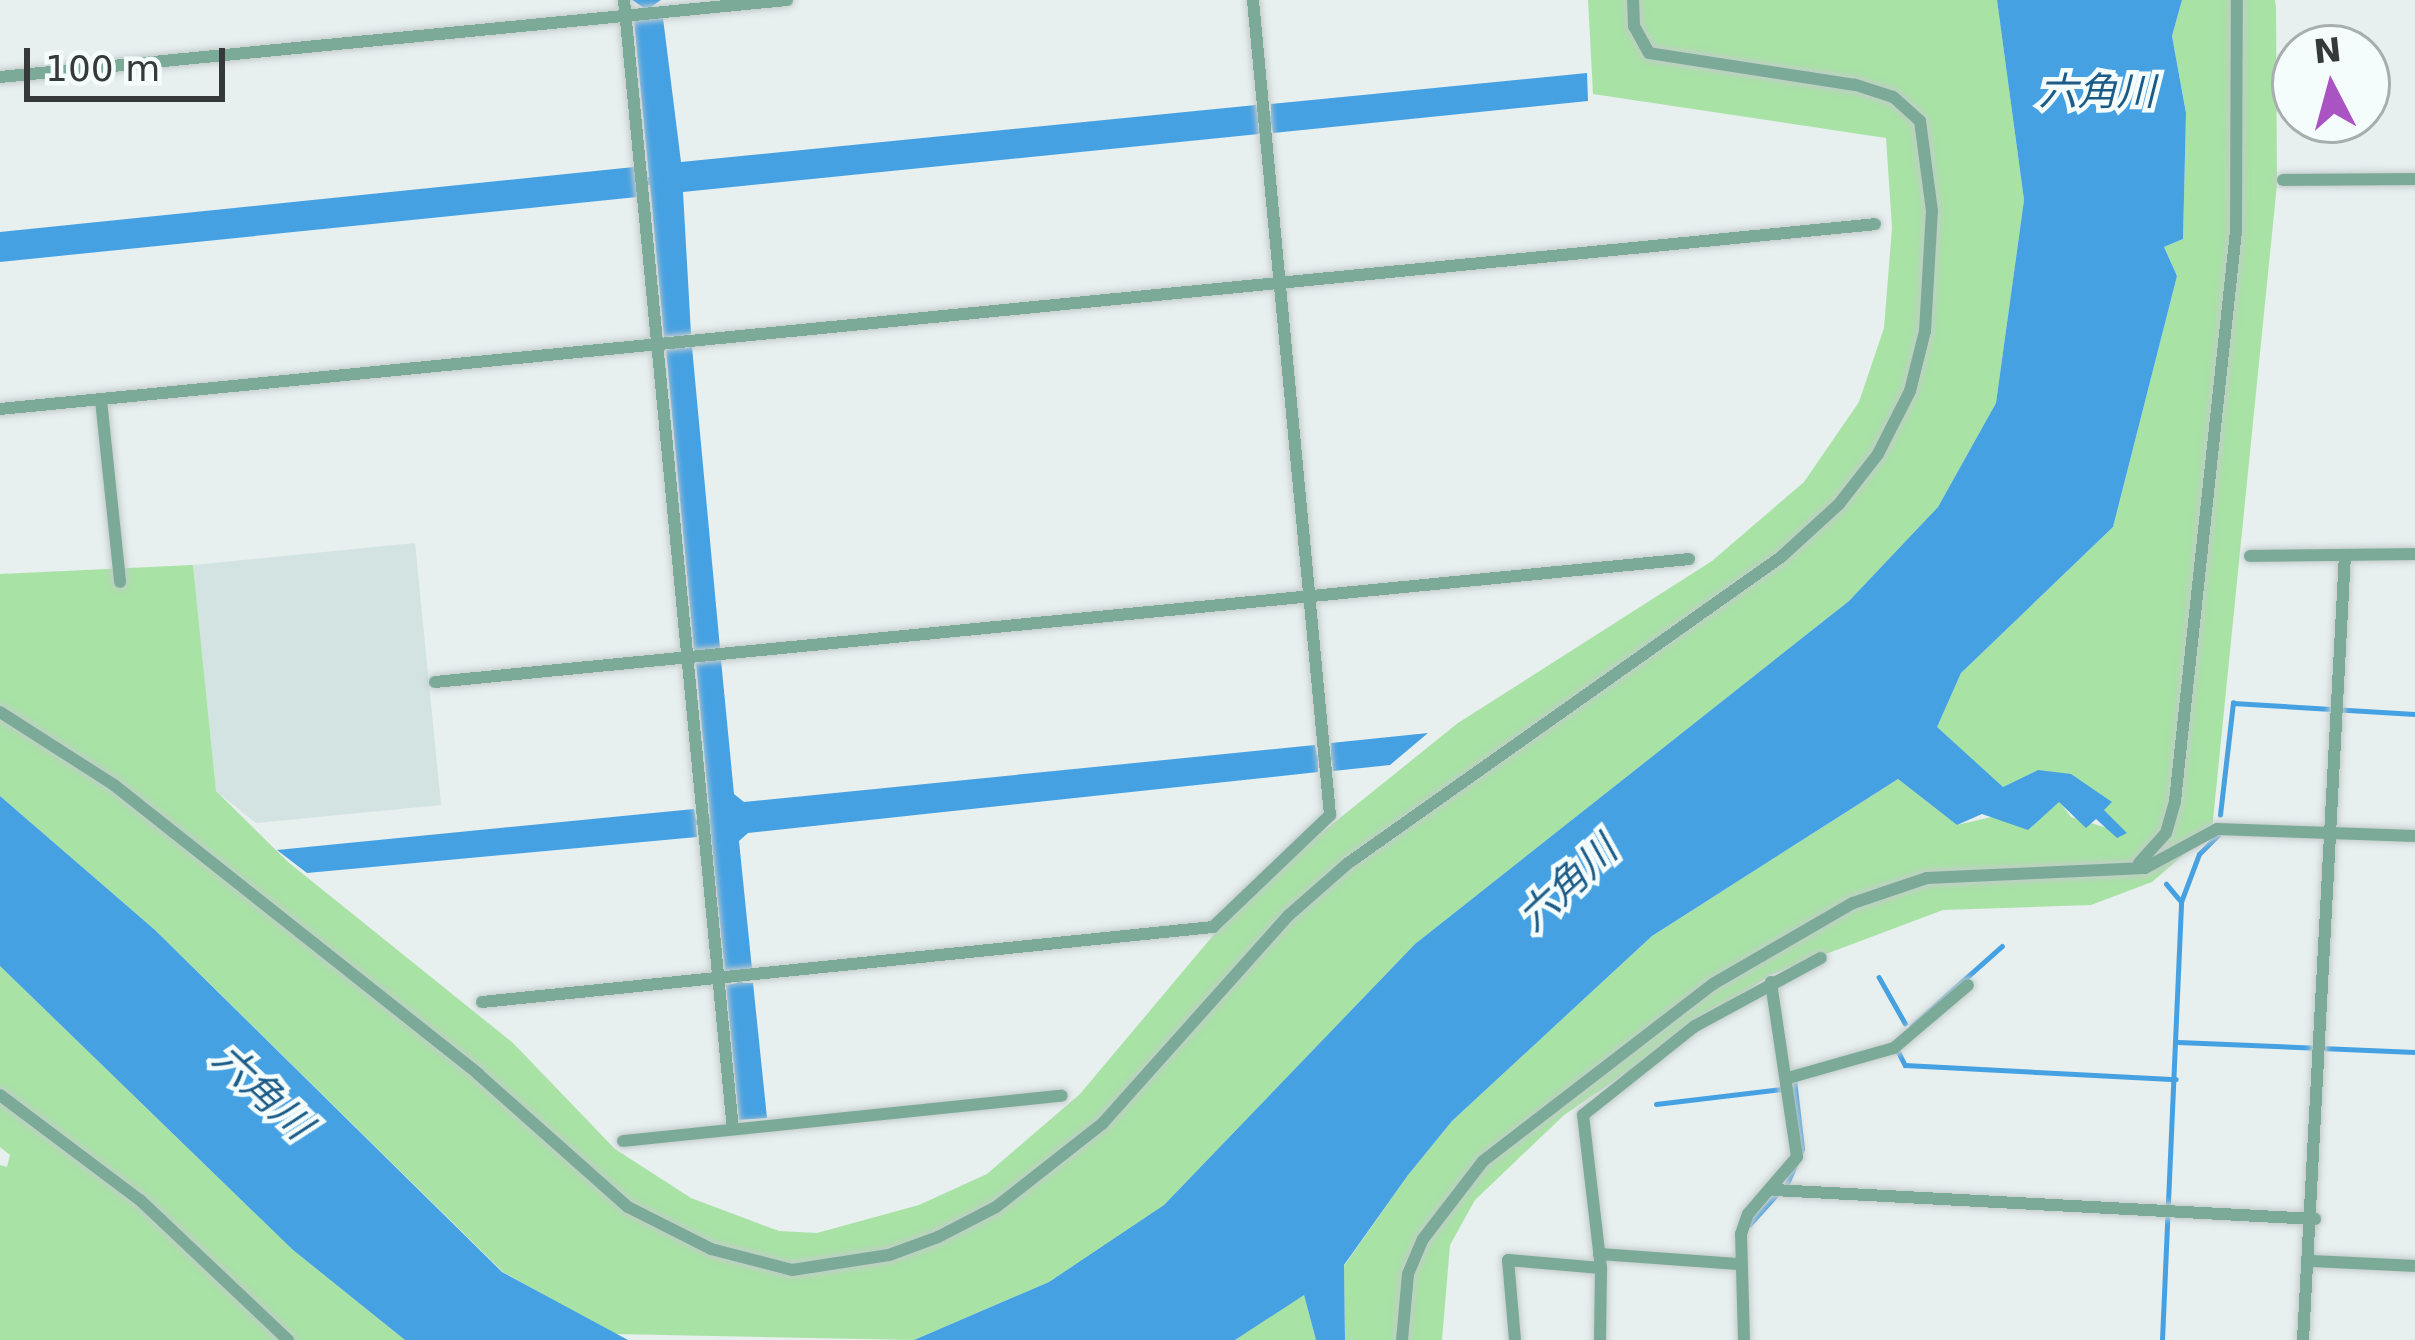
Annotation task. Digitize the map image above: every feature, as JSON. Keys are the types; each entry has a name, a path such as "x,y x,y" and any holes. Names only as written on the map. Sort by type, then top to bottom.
{"street":[{"path":"624,0 733,1129"},
{"path":"0,76 787,0"},
{"path":"482,1002 1213,927 1330,814 1253,0"},
{"path":"0,712 114,785 478,1074 598,1185 660,1226 711,1249 792,1270 872,1258 938,1238 996,1207 1102,1124 1288,915 1347,864 1781,557 1839,504 1878,454 1910,391 1925,331 1932,212 1920,122 1893,97 1855,85 1649,53 1634,26 1633,0"},
{"path":"2133,868 2166,833 2175,801 2236,231 2236,0"},
{"path":"2283,180 2415,179"},
{"path":"0,409 1875,224"},
{"path":"101,400 120,582"},
{"path":"2250,556 2415,554"},
{"path":"2303,1340 2313,1261 2345,555"},
{"path":"435,682 1689,559"},
{"path":"1402,1340 1408,1274 1424,1239 1483,1161 1713,984 1853,903 1909,881 2133,868 2217,829 2415,836"},
{"path":"1600,1340 1600,1261 1582,1115 1695,1026 1821,958"},
{"path":"1744,1340 1739,1264 1748,1214 1779,1191 1797,1157 1771,982"},
{"path":"1788,1086 1894,1048 1968,985"},
{"path":"0,1095 140,1200 288,1340"},
{"path":"622,1141 1062,1096"},
{"path":"1779,1191 2315,1219"},
{"path":"1515,1340 1508,1260 1739,1264"},
{"path":"2313,1261 2415,1266"}],"shaded area":[{"path":"415,543 441,805 256,823 216,791 193,565"}],"green space":[{"path":"1588,0 1997,0 2024,200 1996,403 1938,507 1849,601 1415,944 1164,1205 1049,1282 914,1340 614,1334 503,1272 155,930 0,796 0,574 193,565 216,791 288,862 513,1043 615,1149 691,1198 779,1231 817,1233 919,1205 987,1174 1080,1094 1253,888 1458,723 1712,561 1804,482 1859,402 1884,328 1892,228 1886,138 1593,94"},
{"path":"2182,0 2275,0 2271,144 2277,144 2277,184 2212,830 2152,882 2091,905 1943,910 1770,975 1564,1115 1475,1200 1450,1245 1442,1340 1345,1340 1344,1266 1408,1175 1452,1121 1652,936 1898,779 1957,825 2059,801 2071,817 2127,834 2103,809 2111,803 2038,770 2003,787 1936,728 1961,673 2113,527 2177,276 2164,247 2183,239 2186,112 2172,36"},
{"path":"0,966 293,1250 405,1340 0,1340 0,1165 7,1167 10,1155 0,1147"},
{"path":"1304,1295 1316,1340 1235,1340 1298,1296"}],"water":[{"path":"632,0 661,0 651,7 652,18 663,18 681,162 1256,105 1258,117 1271,116 1271,104 1587,73 1588,101 1273,133 1271,122 1258,123 1259,134 683,192 691,334 681,336 683,348 692,347 720,648 710,649 711,660 721,660 734,794 744,802 1315,745 1317,756 1331,754 1331,743 1428,733 1390,765 1333,771 1332,760 1318,761 1318,772 748,833 739,841 752,969 741,971 743,983 753,983 767,1118 739,1120 726,985 737,983 735,971 725,972 710,824 696,825 697,837 307,873 277,850 694,809 696,820 710,818 696,663 706,661 705,650 694,650 666,350 676,348 675,336 664,337 650,185 637,186 637,197 0,262 0,232 634,167 636,179 649,177 634,21 644,19 644,8"},
{"name":"六角川","path":"1997,0 2182,0 2172,36 2186,113 2183,239 2164,247 2177,276 2113,527 1961,673 1937,727 2003,787 2038,770 2071,774 2112,802 2104,810 2127,833 2117,838 2096,819 2086,828 2059,802 2028,830 1982,814 1957,825 1898,779 1652,936 1452,1121 1408,1175 1344,1265 1345,1340 1316,1340 1304,1295 1235,1340 914,1340 1049,1282 1164,1205 1415,944 1849,601 1938,507 1996,403 2024,200"},
{"path":"0,796 155,930 502,1272 628,1340 405,1340 293,1250 0,966"}],"waterway":[{"path":"2220,815 2233,703 2415,714"},
{"path":"2181,902 2199,854 2218,835"},
{"path":"2162,1340 2181,902 2166,884"},
{"path":"1912,1026 2002,946"},
{"path":"1879,977 1905,1023"},
{"path":"2178,1042 2415,1052"},
{"path":"1897,1049 1905,1065 2176,1079"},
{"path":"1786,1186 1802,1149 1794,1080"},
{"path":"1656,1104 1781,1089"},
{"path":"1749,1225 1777,1194"}]}
